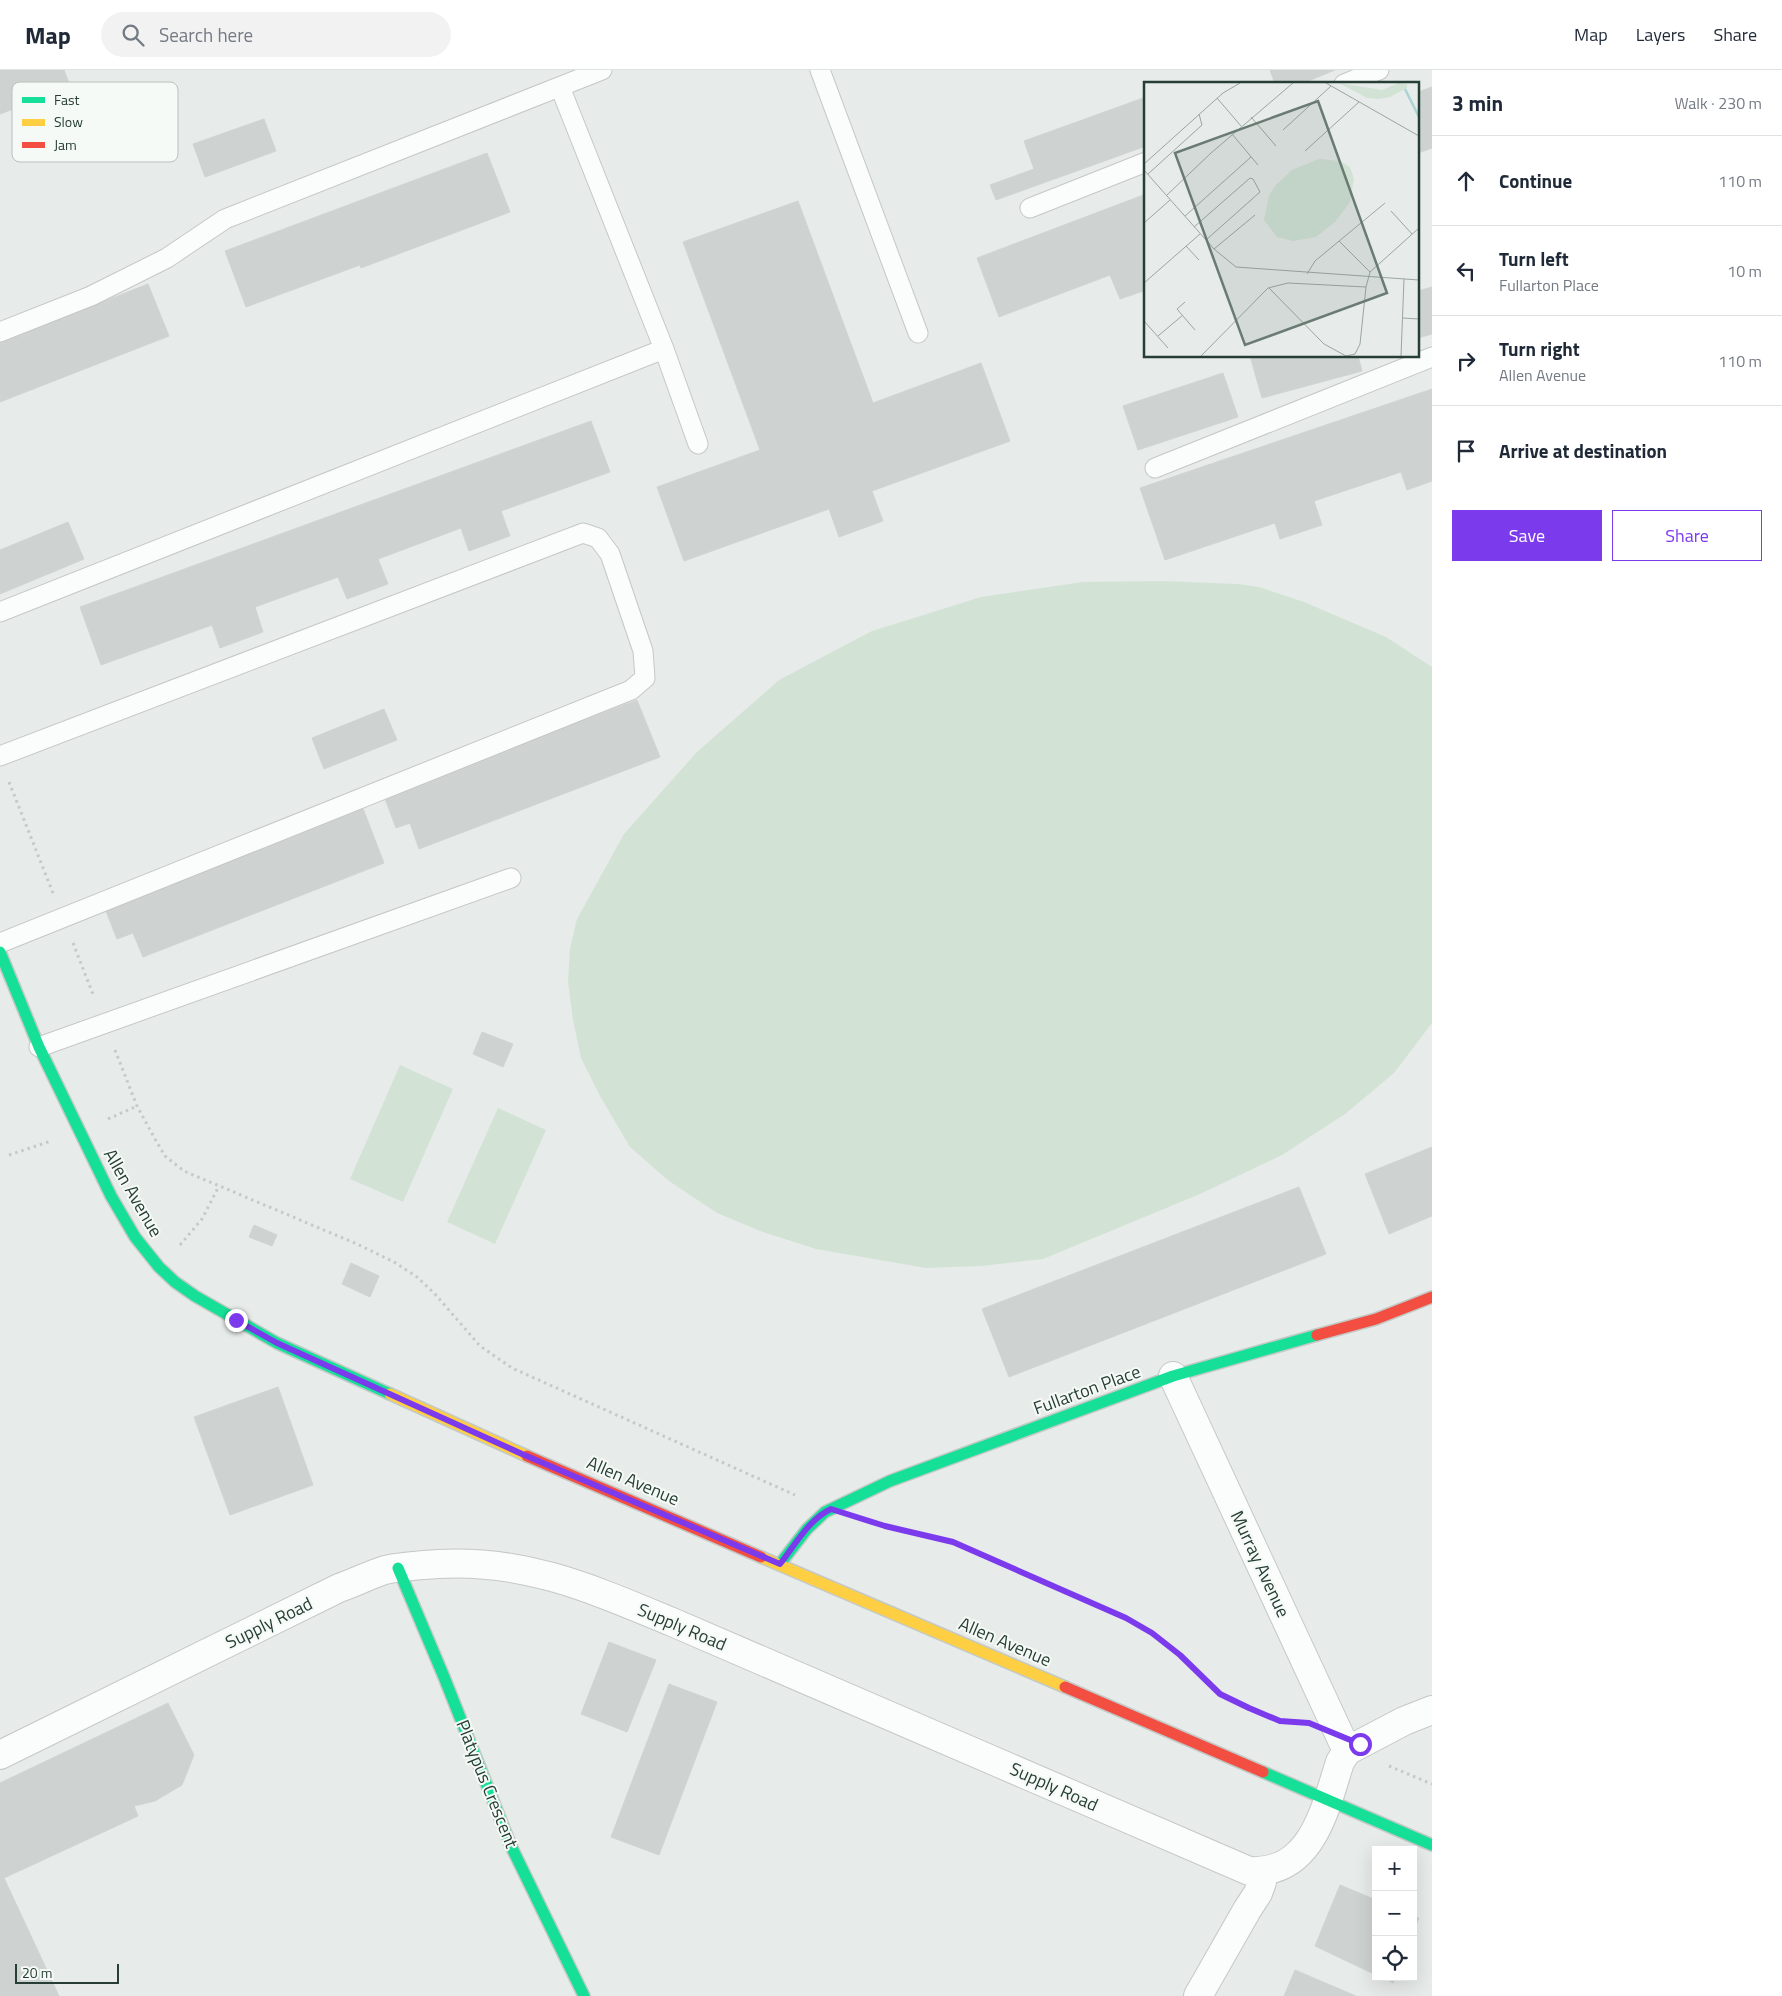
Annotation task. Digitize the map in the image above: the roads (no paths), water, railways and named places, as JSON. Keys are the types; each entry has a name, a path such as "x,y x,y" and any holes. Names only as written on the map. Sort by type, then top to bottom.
{"street":[{"name":"Allen Avenue","path":"0,952 39,1046 111,1196 135,1237 158,1267 195,1296 277,1343 522,1454 1432,1844"},
{"name":"Fullarton Place","path":"780,1564 807,1529 821,1515 890,1481 1173,1376 1376,1319 1432,1297"},
{"name":"Murray Avenue","path":"1173,1376 1349,1744"},
{"name":"Supply Road","path":"0,1755 339,1588 386,1570 465,1562 518,1569 580,1585 672,1622 1228,1863 1248,1871 1263,1872"},
{"name":"Platypus Crescent","path":"398,1568 444,1677 511,1846 584,1996"},
{"path":"1198,1996 1258,1893 1263,1872 1285,1864 1301,1851 1316,1833 1340,1762 1349,1744 1432,1710"}],"lane":[{"path":"0,332 91,296 167,258 225,219 602,70"},
{"path":"820,70 918,333"},
{"path":"1349,82 1379,70"},
{"path":"560,87 664,349 698,444"},
{"path":"1030,208 1144,163"},
{"path":"0,612 664,349"},
{"path":"1155,468 1432,356"},
{"path":"0,756 583,533 598,538 610,554 643,651 645,678 632,690 0,942"},
{"path":"39,1046 511,878"}]}
